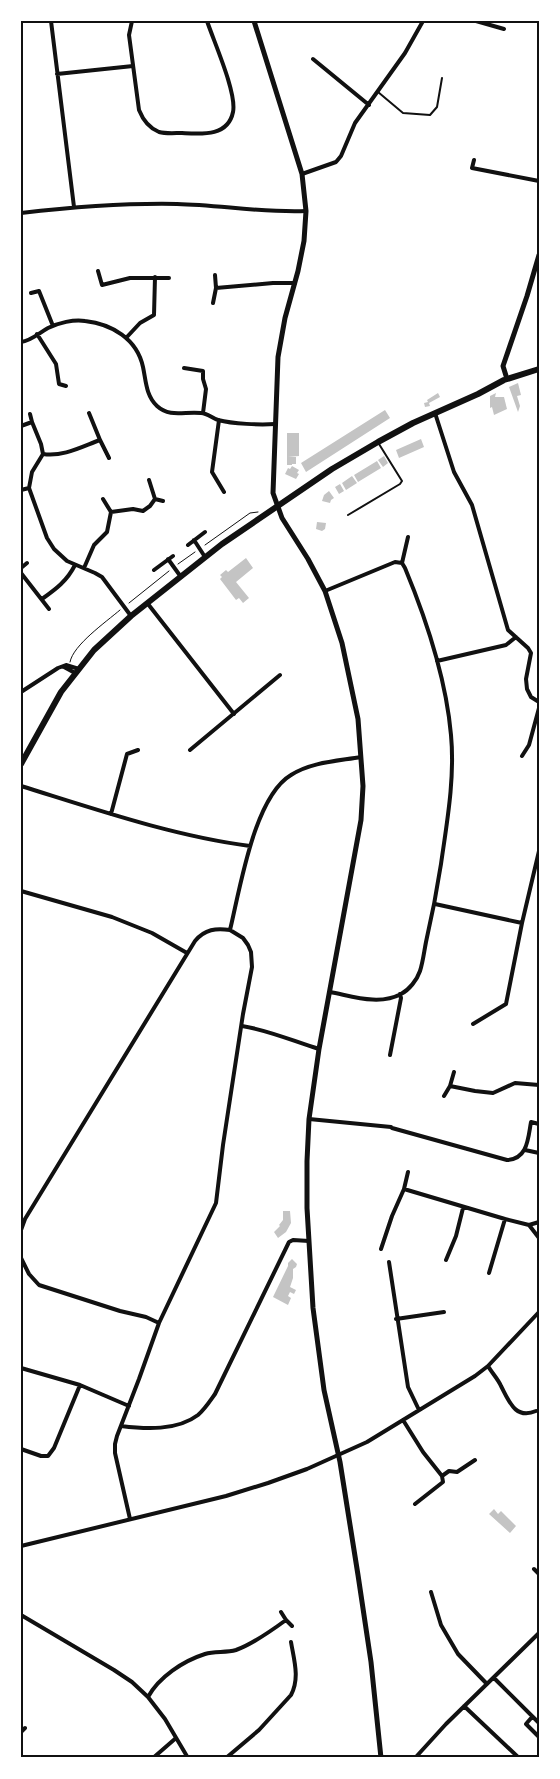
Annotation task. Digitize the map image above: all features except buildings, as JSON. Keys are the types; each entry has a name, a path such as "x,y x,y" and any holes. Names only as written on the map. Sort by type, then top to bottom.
{"main road":[{"path":"21,764 61,692 94,650 132,616 205,557 332,469 378,442 507,379 539,369"}],"street":[{"path":"51,21 74,207"},
{"path":"132,21 129,35 139,110 147,124 161,133 208,134 218,131 230,122 234,106 232,92 207,21"},
{"path":"254,21 302,174 306,211 304,240 278,356 273,486 277,506 286,525 308,559 325,591 336,622 348,668 358,719 361,756 363,786 361,820 319,1049 309,1119 306,1169 313,1308 324,1390 338,1454 371,1662 381,1758"},
{"path":"302,174 336,162 342,156 354,123 369,105 405,53 423,21"},
{"path":"476,21 504,29"},
{"path":"313,59 369,105"},
{"path":"57,74 133,66"},
{"path":"474,160 472,168 539,182"},
{"path":"21,212 74,207 178,204 286,212 306,211"},
{"path":"507,379 503,366 528,296 539,255"},
{"path":"98,271 102,285 130,278 169,278"},
{"path":"213,303 216,288 215,275"},
{"path":"126,338 140,323 154,315 155,277"},
{"path":"216,288 295,283"},
{"path":"31,293 47,289"},
{"path":"40,291 52,326"},
{"path":"21,342 27,341 52,326 82,320 107,326 116,330 136,349 141,359 147,390 155,405 171,414 203,413 219,420 275,424"},
{"path":"37,334 56,364 59,384"},
{"path":"184,368 204,371 203,379 206,389 203,413"},
{"path":"53,383 66,386"},
{"path":"89,413 108,458"},
{"path":"435,413 454,472 472,505 508,630 531,653 526,679 527,689 531,697 539,702"},
{"path":"30,414 41,444 42,454 32,472 29,488 46,538 54,549 67,561 102,577 132,616"},
{"path":"219,420 212,472 224,492"},
{"path":"21,426 32,422"},
{"path":"42,454 53,456 63,454 100,440"},
{"path":"149,480 155,498"},
{"path":"21,490 29,488"},
{"path":"84,568 94,545 107,532 111,512 103,498"},
{"path":"155,498 163,501"},
{"path":"111,512 133,509 143,511 150,506 155,498"},
{"path":"188,545 205,532"},
{"path":"330,992 370,999 388,998 400,994 409,988 420,972 435,904 452,774 451,736 437,662 425,618 402,563 408,537"},
{"path":"194,540 205,557"},
{"path":"154,570 173,556"},
{"path":"168,559 181,577"},
{"path":"325,591 395,562 402,563"},
{"path":"21,568 27,563"},
{"path":"42,599 70,576 75,565"},
{"path":"21,573 49,609"},
{"path":"148,604 234,714"},
{"path":"437,662 506,645 516,638"},
{"path":"64,666 77,671"},
{"path":"21,692 54,670 64,666 70,666 77,671"},
{"path":"190,750 280,675"},
{"path":"522,756 529,744 539,708"},
{"path":"111,814 127,754 138,750"},
{"path":"230,930 250,846 266,804 280,783 304,768 361,756"},
{"path":"21,786 111,814 220,842 250,846"},
{"path":"473,1024 506,1004 539,851"},
{"path":"21,891 112,917 152,933 187,953"},
{"path":"435,904 522,923"},
{"path":"21,1230 25,1219 199,936 204,932 216,929 230,930 243,938 252,952 253,960 222,1145 216,1203 159,1323 115,1444 115,1453 130,1519"},
{"path":"390,1055 401,998 400,994"},
{"path":"242,1026 264,1030 319,1049"},
{"path":"444,1096 450,1086 454,1072"},
{"path":"450,1086 493,1093 515,1083 539,1085"},
{"path":"309,1119 392,1128 507,1160 515,1159 525,1150 531,1122 539,1124"},
{"path":"525,1150 539,1153"},
{"path":"382,1249 392,1216 404,1189 408,1172"},
{"path":"404,1189 505,1220 529,1225 539,1222"},
{"path":"446,1260 456,1236 463,1208"},
{"path":"489,1273 505,1220"},
{"path":"529,1225 539,1238"},
{"path":"121,1426 137,1428 172,1426 190,1420 204,1410 215,1394 289,1242 293,1240 309,1241"},
{"path":"21,1258 29,1274 39,1285 120,1311 146,1317 159,1323"},
{"path":"389,1262 408,1387 419,1410"},
{"path":"396,1318 444,1312"},
{"path":"21,1546 226,1496 307,1469 367,1442 475,1376 488,1366 539,1312"},
{"path":"488,1366 512,1406 522,1413 528,1414 536,1411"},
{"path":"21,1368 80,1385 129,1406"},
{"path":"21,1450 41,1456 48,1456 54,1448 80,1385"},
{"path":"403,1420 423,1452 442,1476 443,1482 415,1504"},
{"path":"442,1476 449,1471 457,1472 474,1460"},
{"path":"534,1569 539,1574"},
{"path":"431,1592 442,1625 458,1654 487,1684"},
{"path":"281,1612 292,1626"},
{"path":"21,1615 132,1682 148,1697 188,1758"},
{"path":"148,1697 165,1676 186,1662 206,1654 235,1650 252,1642 286,1620"},
{"path":"415,1758 464,1706 539,1633"},
{"path":"226,1758 259,1730 295,1688 297,1678 291,1642"},
{"path":"494,1678 539,1723"},
{"path":"464,1706 518,1758"},
{"path":"532,1717 526,1724 539,1737"},
{"path":"153,1758 176,1738"}],"lane":[{"path":"378,92 403,113 430,115 437,107 442,78"},
{"path":"348,515 402,481 378,442"}],"path":[{"path":"70,666 71,656 79,646 124,606 200,548 250,513 257,512 262,516"}]}
